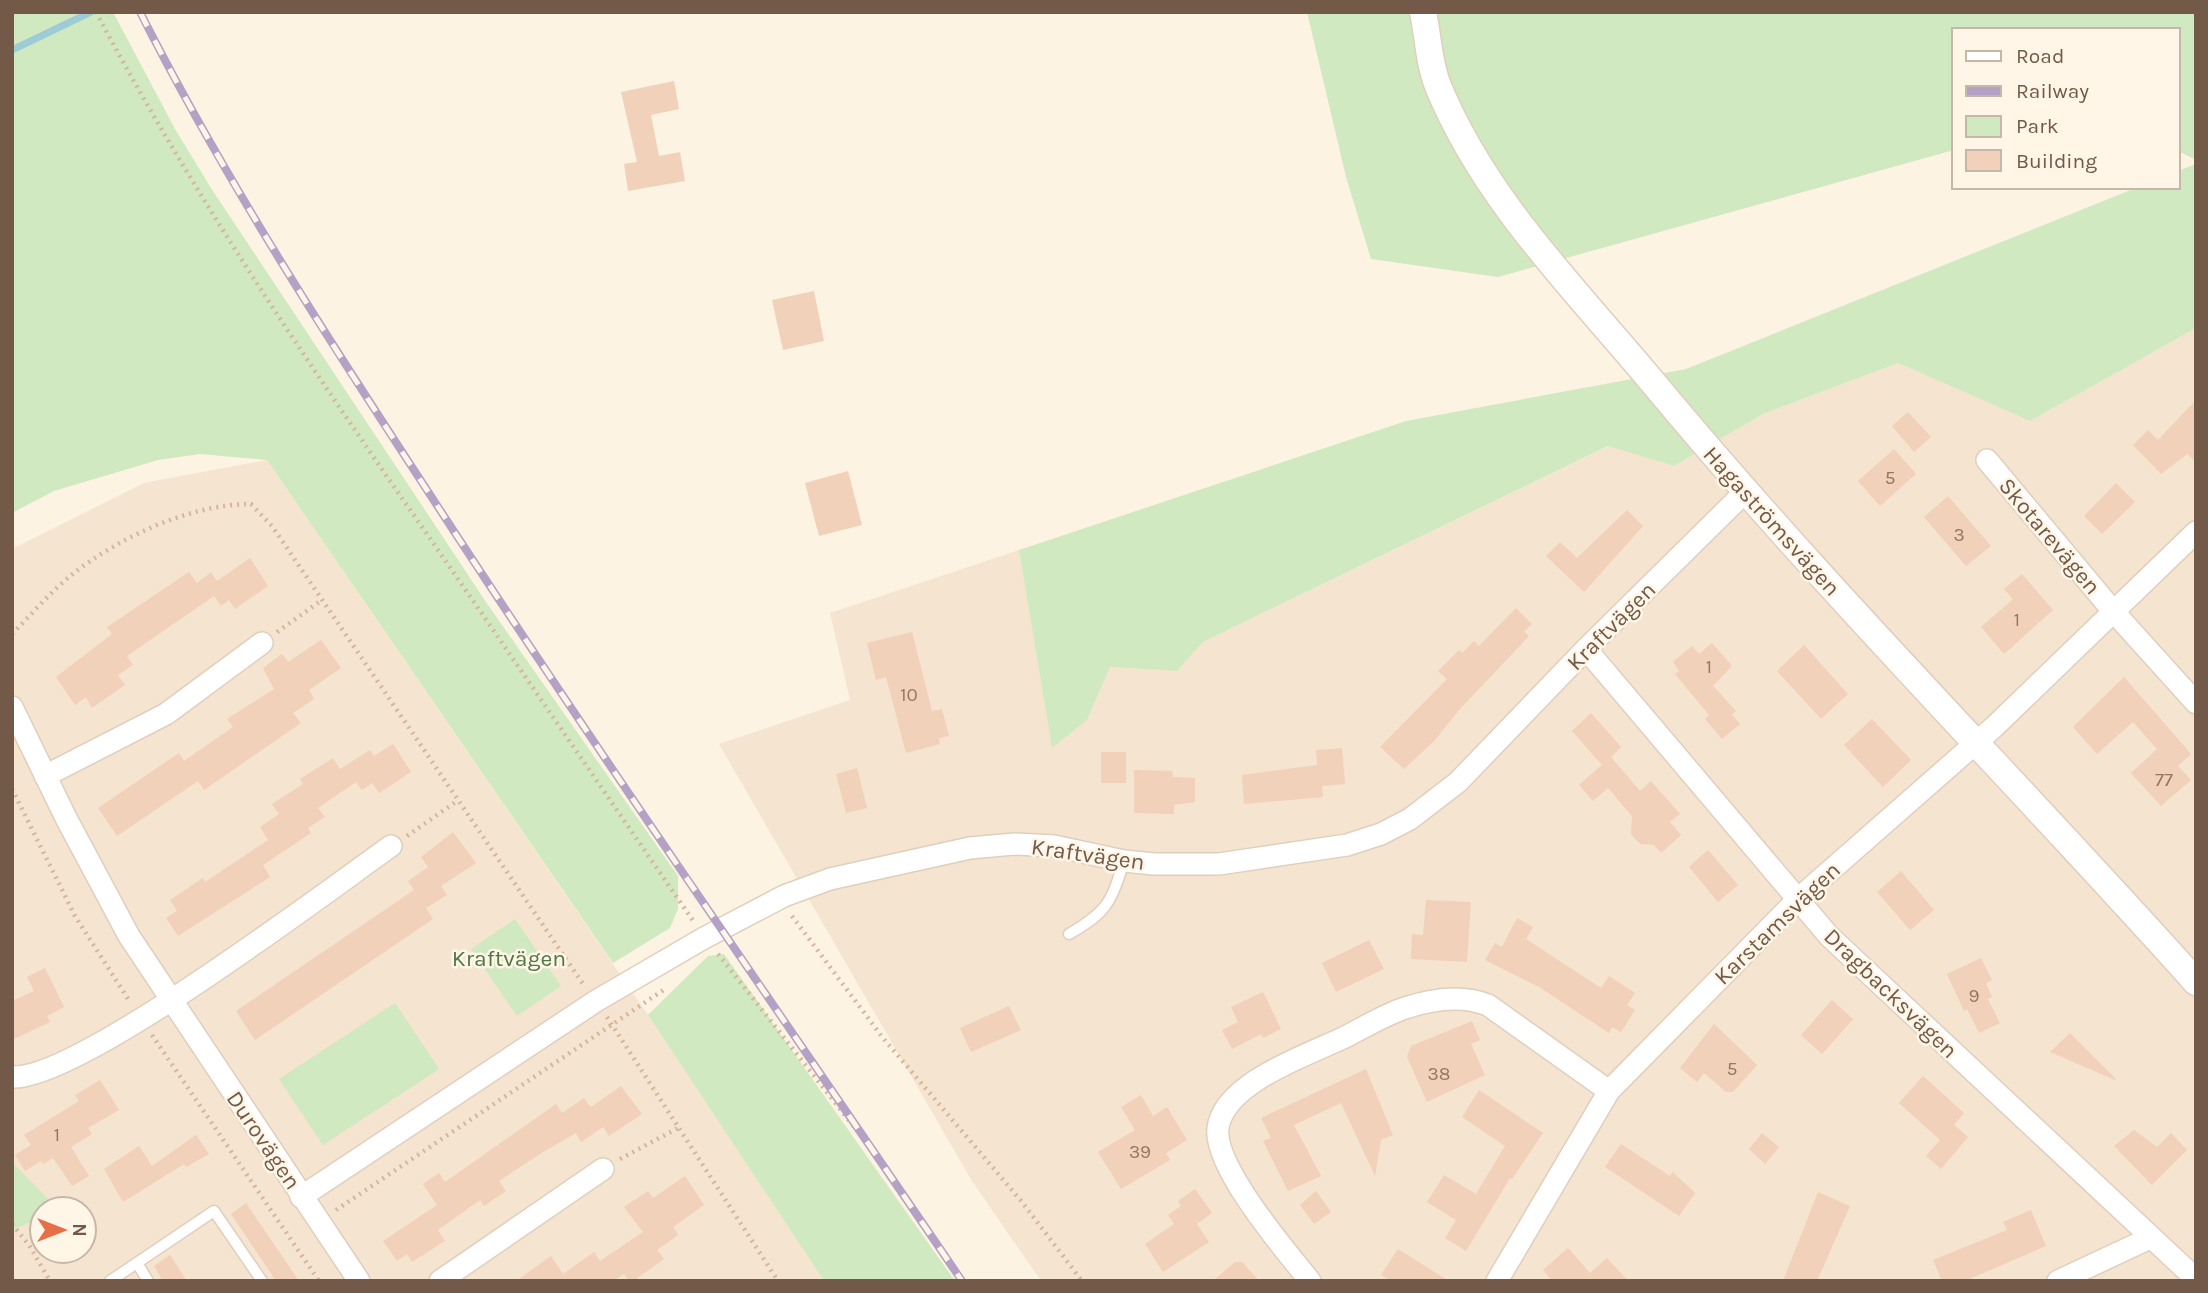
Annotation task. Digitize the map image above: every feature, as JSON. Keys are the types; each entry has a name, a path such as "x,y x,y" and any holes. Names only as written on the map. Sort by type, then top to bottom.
{"street":[{"name":"Hagaströmsvägen","path":"1423,12 1437,83 1470,153 1511,214 1744,493 2196,982"},
{"name":"Skotarevägen","path":"1987,460 2113,611 2196,703"},
{"name":"Kraftvägen","path":"301,1197 596,1002 704,937 779,899 830,879 970,848 1014,844 1054,846 1124,861 1181,865 1258,861 1347,845 1381,834 1410,819 1458,782 1586,649 1744,493"},
{"name":"Karstamsvägen","path":"1497,1281 1609,1091 1798,900 1994,727 2196,532"},
{"path":"46,776 166,714 262,643"},
{"name":"Dragbacksvägen","path":"1586,649 1829,936 2196,1279"},
{"name":"Durovägen","path":"12,707 102,888 169,999 359,1281"},
{"path":"12,1077 45,1071 141,1019 391,846"},
{"path":"1310,1281 1234,1178 1220,1153 1217,1129 1221,1116 1238,1094 1267,1073 1406,1007 1466,998 1488,1005 1609,1091"},
{"path":"440,1281 603,1169"},
{"path":"2058,1281 2150,1238"}],"lane":[{"path":"1069,934 1100,916 1116,885 1124,861"},
{"path":"110,1281 214,1211 262,1281"},
{"path":"136,1263 148,1281"}],"path":[{"path":"96,12 146,106 250,276 704,937 867,1143"},
{"path":"12,634 74,573 139,534 205,508 251,504 272,526 612,1025 778,1281"},
{"path":"262,643 322,600"},
{"path":"12,789 75,916 141,1019 319,1281"},
{"path":"391,846 457,801"},
{"path":"779,899 883,1038 1022,1202 1082,1281"},
{"path":"291,1240 673,984"},
{"path":"603,1169 678,1128"},
{"path":"12,1224 29,1245 50,1281"}],"shaded area":[{"path":"2196,328 2196,1281 1041,1281 972,1181 719,744 850,700 830,613 1019,550 1052,748 1087,720 1110,667 1177,671 1203,642 1609,446 1674,466 1763,414 1898,363 2030,421"},
{"path":"267,460 648,1015 824,1281 12,1281 12,549 144,483"}],"green space":[{"path":"12,12 113,12 175,129 211,188 488,605 678,876 678,909 670,928 613,963 267,460 200,454 158,460 54,491 12,513"},
{"path":"1307,12 2196,12 2196,160 2180,152 2180,28 1952,28 1952,151 1498,277 1371,259 1346,177"},
{"path":"2196,164 2196,328 2030,421 1898,363 1763,414 1674,466 1608,446 1203,642 1177,671 1110,667 1087,720 1052,748 1019,550 1406,421 1686,369 2133,189 2180,189 2180,170"},
{"name":"Kraftvägen","path":"515,919 561,986 517,1016 471,949"},
{"path":"724,954 955,1281 824,1281 648,1015 708,956"},
{"path":"395,1003 439,1069 323,1145 279,1079"},
{"path":"12,1162 44,1195 28,1195 28,1224 12,1230"}],"building":[{"path":"674,81 679,109 651,115 659,156 680,152 685,181 628,191 624,164 637,162 621,92"},
{"path":"814,291 824,341 783,350 772,300"},
{"path":"2196,400 2196,462 2187,454 2161,474 2133,445 2148,430 2158,440"},
{"path":"1908,412 1931,437 1914,452 1892,426"},
{"path":"1894,449 1916,474 1880,506 1858,481"},
{"path":"848,471 862,525 819,536 805,483"},
{"path":"2116,483 2135,502 2102,534 2084,516"},
{"path":"1948,496 1991,546 1966,566 1924,517"},
{"path":"1627,510 1643,526 1584,592 1546,556 1560,542 1577,558"},
{"path":"250,558 268,586 235,609 229,600 221,606 214,596 127,656 133,665 118,675 125,685 92,708 86,697 75,705 56,677 112,634 107,627 189,572 197,583 211,572 217,581"},
{"path":"2022,574 2053,610 2004,654 1981,627 2013,599 2004,589"},
{"path":"1516,608 1532,624 1524,632 1529,636 1459,710 1435,740 1404,769 1380,747 1447,679 1438,671 1459,650 1462,653 1474,641 1479,646"},
{"path":"912,632 932,711 942,709 949,736 939,738 940,744 906,753 886,677 876,680 867,643"},
{"path":"321,640 341,668 309,690 314,699 293,713 301,723 204,790 198,781 117,836 98,808 179,753 184,761 233,727 227,719 274,689 263,668 282,654 288,662"},
{"path":"1712,643 1732,666 1713,686 1736,711 1732,715 1740,724 1722,739 1705,719 1709,715 1675,674 1679,671 1673,662 1692,646 1699,654"},
{"path":"1804,645 1848,694 1821,719 1777,671"},
{"path":"2124,677 2191,754 2178,766 2191,780 2161,806 2131,773 2157,749 2133,722 2097,754 2073,727"},
{"path":"1591,713 1621,747 1611,757 1640,791 1651,781 1680,814 1670,822 1681,835 1661,853 1654,845 1640,844 1631,834 1632,816 1608,788 1593,801 1579,785 1602,765 1572,731"},
{"path":"1872,719 1911,760 1883,787 1844,745"},
{"path":"393,744 411,772 379,793 372,783 362,790 356,782 318,808 325,817 308,828 311,833 263,865 270,877 178,936 166,918 177,911 170,900 203,878 205,882 268,840 260,827 279,814 272,804 303,784 300,779 333,758 340,769 370,750 374,756"},
{"path":"1342,748 1345,784 1322,786 1323,797 1244,804 1242,775 1317,765 1316,750"},
{"path":"1101,752 1126,752 1126,783 1101,783"},
{"path":"857,768 867,808 846,813 836,774"},
{"path":"1134,770 1172,771 1173,777 1195,778 1195,802 1174,805 1174,814 1134,813"},
{"path":"453,832 476,863 441,886 447,895 426,908 433,919 255,1040 236,1011 414,890 408,881 428,867 421,857"},
{"path":"1708,850 1738,885 1718,902 1689,867"},
{"path":"1901,871 1934,910 1910,930 1877,892"},
{"path":"1426,900 1471,902 1467,962 1411,959 1412,934 1423,935"},
{"path":"1517,918 1533,927 1526,939 1601,988 1609,976 1635,993 1627,1005 1635,1010 1621,1032 1612,1027 1609,1033 1539,987 1485,960 1495,943 1502,947"},
{"path":"1369,940 1384,969 1336,992 1322,963"},
{"path":"1981,958 1992,980 1986,983 1992,997 1988,999 2000,1023 1979,1033 1967,1009 1964,1011 1947,974"},
{"path":"45,968 64,1007 47,1016 50,1022 12,1040 12,1001 34,991 27,977"},
{"path":"1263,992 1281,1029 1263,1038 1261,1034 1232,1049 1222,1030 1238,1022 1231,1007"},
{"path":"1832,1000 1853,1019 1822,1054 1801,1035"},
{"path":"1009,1006 1021,1030 971,1052 960,1028"},
{"path":"1472,1021 1480,1040 1471,1044 1485,1075 1427,1102 1407,1057 1411,1046"},
{"path":"1714,1024 1757,1065 1733,1092 1726,1092 1704,1073 1697,1082 1680,1068"},
{"path":"2070,1033 2116,1079 2115,1080 2050,1052"},
{"path":"1366,1069 1393,1135 1381,1140 1375,1176 1341,1103 1294,1125 1321,1176 1288,1191 1263,1141 1271,1138 1261,1118"},
{"path":"1923,1076 1964,1113 1954,1125 1968,1137 1941,1169 1926,1156 1940,1140 1899,1103"},
{"path":"100,1080 119,1110 88,1128 92,1134 71,1147 89,1176 72,1186 53,1158 43,1164 41,1161 25,1171 15,1155 31,1145 24,1135 79,1101 75,1095"},
{"path":"621,1086 642,1114 609,1136 603,1127 581,1142 576,1133 543,1152 499,1181 506,1191 484,1206 480,1200 438,1230 445,1241 412,1262 407,1254 397,1261 383,1241 437,1205 423,1184 439,1173 445,1182 556,1104 562,1113 584,1098 591,1107"},
{"path":"1479,1090 1543,1133 1512,1179 1510,1178 1466,1251 1445,1238 1456,1220 1427,1202 1444,1175 1476,1194 1505,1146 1462,1117"},
{"path":"1141,1095 1153,1116 1167,1107 1187,1140 1166,1153 1170,1160 1121,1189 1098,1152 1135,1130 1121,1107"},
{"path":"2134,1130 2157,1147 2171,1133 2187,1150 2152,1185 2114,1146"},
{"path":"1762,1133 1779,1147 1765,1164 1749,1149"},
{"path":"196,1135 209,1154 186,1167 184,1164 123,1202 104,1169 139,1146 152,1166"},
{"path":"1621,1144 1670,1176 1673,1172 1695,1193 1679,1216 1605,1167"},
{"path":"685,1176 704,1205 673,1227 678,1235 657,1250 664,1259 633,1281 629,1281 624,1274 613,1281 516,1281 551,1256 563,1274 594,1252 600,1261 643,1232 624,1207 648,1191 653,1198"},
{"path":"1195,1189 1212,1213 1197,1224 1209,1242 1163,1272 1145,1244 1174,1224 1168,1215 1181,1206 1178,1201"},
{"path":"1316,1191 1331,1212 1314,1224 1300,1205"},
{"path":"1818,1192 1850,1206 1817,1281 1783,1281"},
{"path":"246,1203 299,1281 276,1281 231,1214"},
{"path":"2031,1210 2046,1246 1965,1281 1942,1281 1933,1260 2007,1230 2003,1222"},
{"path":"1568,1248 1590,1273 1607,1258 1628,1281 1552,1281 1543,1270"},
{"path":"1398,1249 1449,1281 1391,1281 1381,1275"},
{"path":"170,1255 187,1281 163,1281 154,1266"},
{"path":"1235,1262 1242,1262 1259,1281 1213,1281"}],"waterway":[{"path":"12,50 91,12"}],"railway":[{"path":"140,12 209,141 362,391 570,706 962,1281"}]}
